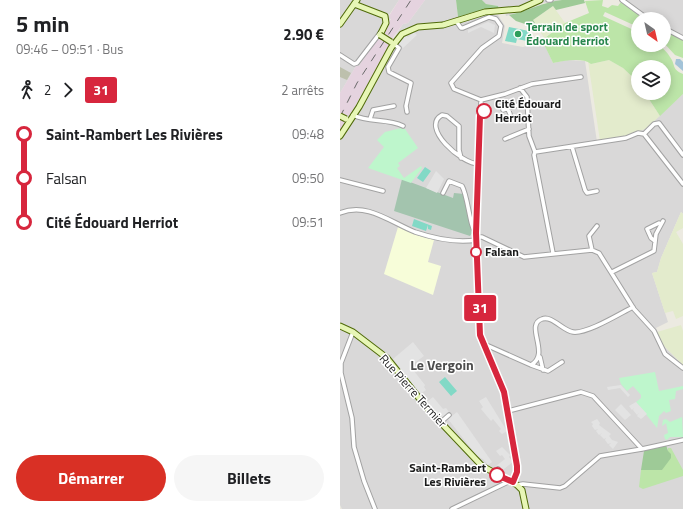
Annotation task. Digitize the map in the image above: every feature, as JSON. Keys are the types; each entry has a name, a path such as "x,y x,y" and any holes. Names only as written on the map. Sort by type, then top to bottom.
{"street":[{"path":"340,136 347,120 353,115 392,43 402,34 413,28 443,25 485,12 520,9 540,0"},
{"path":"622,0 638,12"},
{"path":"340,24 356,2 385,16 386,23 380,34 357,63 354,64 340,55"},
{"path":"456,21 461,28 464,28 489,17 496,19 501,26 499,36 482,48 452,82 454,90 481,100 537,83 581,76"},
{"path":"671,32 683,38"},
{"path":"380,34 399,48 388,67 389,72 411,83 406,106 407,112"},
{"path":"520,88 527,97 528,129 535,152 534,155 538,178 553,253"},
{"path":"481,100 476,236 480,329 484,344 504,392 517,466 517,472 513,483"},
{"path":"503,110 527,102"},
{"path":"370,119 373,110 394,106"},
{"path":"508,109 510,114"},
{"path":"461,158 459,150 459,126 447,116 442,114 437,119 436,129 443,142 461,158 471,164 479,164"},
{"path":"353,115 392,122 403,126"},
{"path":"340,116 347,120"},
{"path":"644,134 654,124 659,123 683,155"},
{"path":"505,138 528,129"},
{"path":"535,152 626,138 638,133 644,134 683,184"},
{"path":"572,147 585,190 587,193 597,191"},
{"path":"340,180 383,191"},
{"path":"442,193 448,180 462,186 465,192 472,230 476,236"},
{"path":"340,213 348,210 365,210 426,235 456,240 476,236 482,237 524,257 592,250 599,253 639,316 654,331 665,354 683,368"},
{"path":"612,272 652,253 655,249 656,234 662,223 647,229 651,238 655,241"},
{"path":"592,250 589,236 597,226"},
{"path":"543,370 536,328 538,322 542,319 548,318 564,330 581,332 633,307"},
{"name":"Rue Pierre Termier","path":"340,326 363,340 387,358 427,408 473,457 494,474 513,483"},
{"name":"Rue Pierre Termier","path":"340,329 352,333"},
{"path":"352,333 341,363 341,374 352,418 354,447 364,481 375,509"},
{"path":"484,344 543,370 548,371 562,362"},
{"path":"531,365 536,362 540,356"},
{"path":"508,411 582,392 588,393 642,450"},
{"path":"441,422 449,415"},
{"path":"452,509 513,483 560,488 565,486 600,456 642,450 683,440"},
{"path":"494,474 498,469"},
{"path":"513,483 522,490 526,509"}],"shaded area":[{"path":"340,0 399,0 389,15 391,18 359,66 356,66 340,93"},
{"path":"399,0 425,0 408,23 403,24 391,40 381,33 391,19 389,16"},
{"path":"425,0 456,0 460,22 484,16 498,15 505,26 502,43 523,47 543,41 553,63 568,60 585,61 597,142 645,129 683,94 683,214 681,212 661,258 657,272 652,273 668,322 656,328 661,343 683,365 683,509 342,509 340,505 340,130 344,124 346,115 350,115 393,39 403,24 408,23"},
{"path":"482,0 562,0 543,3 528,10 506,16 504,8 499,9 498,6 486,4"},
{"path":"619,0 683,0 683,40 671,34 671,12 635,12"},
{"path":"553,6 565,23 544,38 533,20"},
{"path":"488,22 495,25 494,33 481,27 468,33 468,30"},
{"name":"Terrain de sport Édouard Herriot","path":"509,27 529,31 527,41 517,39 516,43 505,41"},
{"path":"414,32 417,35 403,48 398,44 406,36 408,37"},
{"path":"378,36 389,43 389,46 350,115 346,116 344,124 340,130 340,93 356,66 359,66"},
{"path":"676,59 680,59 683,62 683,71 675,64"},
{"path":"609,60 623,68 631,75 631,100 650,100 660,116 645,129 623,137 600,141 588,61 591,64"},
{"path":"340,67 351,73 347,80 340,77"},
{"path":"401,128 405,129 418,148 398,163 400,166 397,168 404,178 421,166 422,168 411,183 368,168 384,147 377,140 385,132"},
{"path":"425,167 431,171 423,182 417,178"},
{"path":"436,171 444,179 437,193 426,188"},
{"path":"402,179 453,198 454,193 464,194 472,233 470,236 394,211"},
{"path":"681,212 683,214 683,228 676,232 683,244 683,316 676,319 673,311 665,313 652,273 657,272 661,258"},
{"path":"414,219 432,226 431,230 428,229 428,225 426,231 412,226"},
{"path":"398,227 416,235 434,240 428,262 441,266 433,295 384,274"},
{"path":"681,325 683,331 683,365 661,343 657,332"},
{"path":"413,342 424,356 410,366 425,385 424,387 426,390 420,394 393,359"},
{"path":"655,372 659,391 683,386 683,389 676,391 675,399 669,400 671,411 666,413 664,411 659,416 657,428 636,402 641,398 641,395 633,386 627,391 621,384 619,378"},
{"path":"445,377 457,391 451,396 439,382"},
{"path":"621,385 630,395 628,397 620,388 608,390 607,387"},
{"path":"433,397 443,409 446,408 449,412 441,419 427,402"},
{"path":"486,397 507,431 502,434 499,431 501,429 493,419 491,421 481,409 483,407 479,401"},
{"path":"636,402 647,414 641,419 637,416 639,413 637,415 633,410 634,408 632,410 629,406"},
{"path":"621,404 631,415 625,420 615,410"},
{"path":"457,412 492,462 488,465 483,459 477,456 448,419"},
{"path":"682,417 683,437 670,437 667,440 665,439 664,435 668,433 666,423 662,426 663,420 666,419 670,422"},
{"path":"597,419 600,423 599,425 611,434 609,436 612,440 618,442 613,449 609,445 611,443 608,444 605,440 606,438 604,439 600,435 602,433 599,435 596,431 598,429 595,430 592,426 593,424 591,422"},
{"path":"502,447 510,455 509,457 513,462 500,472 496,466 505,459 496,451"}],"green space":[{"path":"456,0 482,0 486,4 498,6 499,9 474,12 458,17"},
{"path":"562,0 584,0 585,3 556,10 553,6 533,20 535,23 531,26 516,21 509,15 548,3"},
{"path":"603,0 602,6 608,8 612,5 618,6 621,2 635,12 631,12 631,24 605,12 603,16 631,29 631,52 666,52 672,60 675,69 683,74 683,94 660,116 650,100 671,100 671,60 631,60 631,75 623,68 609,60 591,64 578,60 553,63 542,40 565,23 589,13 585,1"},
{"path":"671,34 683,40 683,58 675,55 671,51"},
{"path":"666,445 671,454 671,458 662,470 641,470 644,451"},
{"path":"668,448 671,448 683,470 683,476 643,489 639,487 641,470 662,470"}],"railway":[{"path":"340,117 357,83 411,0"}],"bus line":[{"name":"31","path":"484,111 480,116 476,233 480,335 504,392 515,445 517,466 517,472 513,482 497,475"}],"place":[{"name":"Terrain de sport Édouard Herriot","path":"518,34"},
{"name":"Cité Édouard Herriot","path":"484,111"},
{"name":"Falsan","path":"476,252"},
{"name":"Saint-Rambert Les Rivières","path":"497,475"}],"district":[{"name":"Le Vergoin","path":"442,365"}]}
